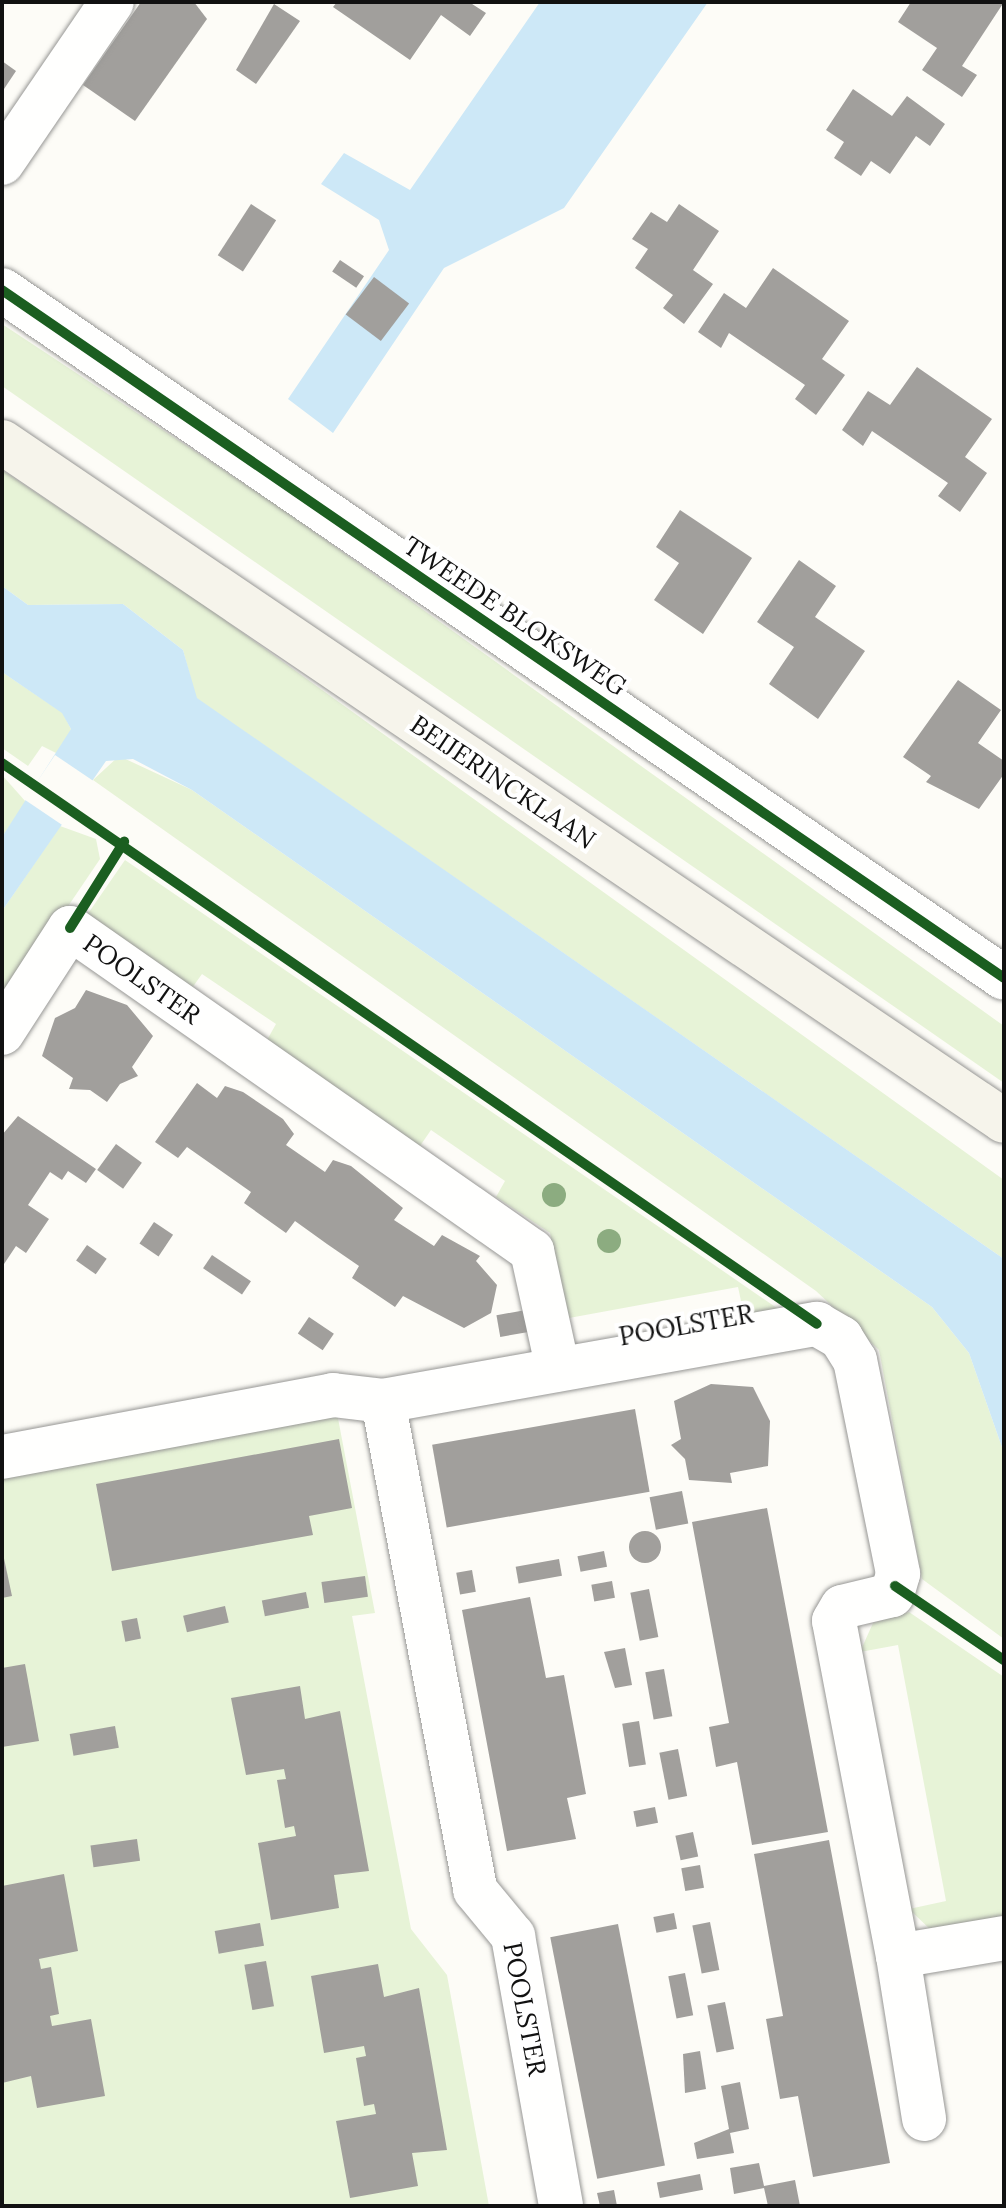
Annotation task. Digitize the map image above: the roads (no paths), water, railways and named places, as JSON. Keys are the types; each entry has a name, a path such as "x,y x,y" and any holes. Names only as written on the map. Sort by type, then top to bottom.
{"main road":[{"name":"BEIJERINCKLAAN","path":"2,442 1004,1121"}],"street":[{"path":"2,163 112,2"},
{"name":"TWEEDE BLOKSWEG","path":"2,290 1004,978"},
{"name":"POOLSTER","path":"2,1033 70,928 532,1251 558,1369"},
{"name":"POOLSTER","path":"2,1457 333,1395 383,1401 817,1324 841,1338 855,1360 898,1574 892,1595 842,1607 834,1621 898,1956 924,2119"},
{"name":"POOLSTER","path":"383,1401 475,1890 504,1915 513,1936 561,2206"},
{"path":"898,1956 1004,1938"}],"water":[{"path":"540,2 708,2 564,208 444,268 333,433 288,399 389,250 379,220 321,184 344,153 410,190"},
{"path":"2,586 28,605 123,604 183,650 197,698 1004,1259 1004,1453 969,1353 932,1307 192,790 133,759 106,761 2,911 2,837 71,729 62,713 2,672"}]}
